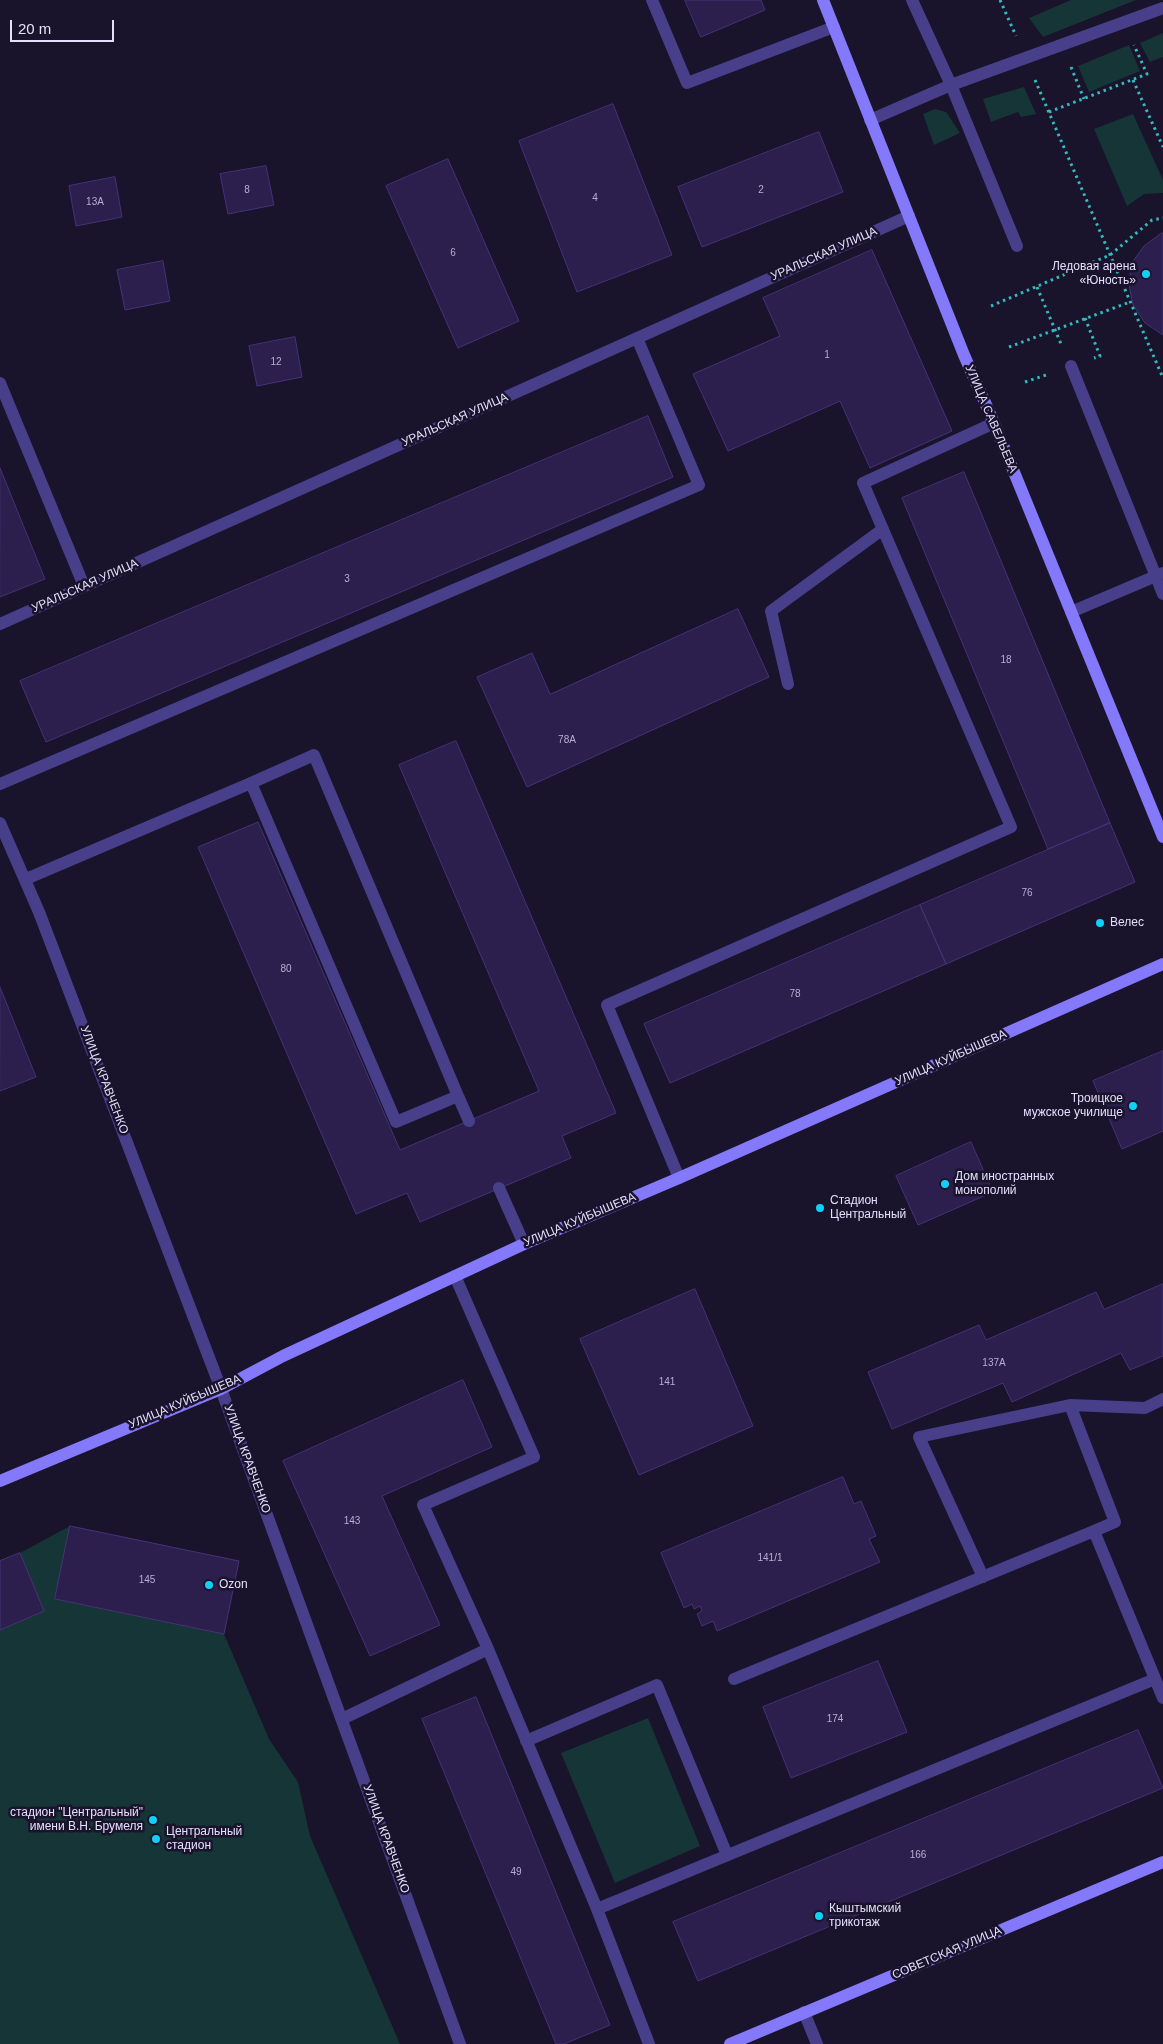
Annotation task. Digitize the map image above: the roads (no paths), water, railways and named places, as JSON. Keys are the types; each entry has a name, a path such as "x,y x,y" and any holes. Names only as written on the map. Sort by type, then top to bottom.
{"street":[{"path":"652,0 687,83 834,27"},
{"name":"УЛИЦА САВЕЛЬЕВА","path":"824,0 964,356 994,423 1163,837"},
{"path":"912,0 951,84 1017,246"},
{"path":"870,120 951,84 1163,8"},
{"name":"УРАЛЬСКАЯ УЛИЦА","path":"0,624 909,216"},
{"path":"0,784 700,485 637,338"},
{"path":"1071,366 1159,575 1163,594"},
{"path":"0,383 84,586"},
{"path":"679,1178 607,1005 1011,827 863,483 994,423"},
{"path":"788,684 772,611 883,529"},
{"path":"1070,612 1159,575"},
{"path":"26,879 314,755 469,1121"},
{"path":"250,783 396,1122 458,1096"},
{"name":"УЛИЦА КРАВЧЕНКО","path":"0,823 26,879 221,1389 460,2044"},
{"name":"УЛИЦА КУЙБЫШЕВА","path":"0,1481 221,1389 283,1356 524,1244 679,1178 1163,964"},
{"path":"499,1188 524,1244"},
{"path":"455,1276 534,1457 423,1505 488,1649 597,1909 649,2044"},
{"path":"983,1577 919,1437 1070,1405 1145,1408 1163,1399"},
{"path":"734,1679 1115,1522 1070,1405"},
{"path":"1094,1531 1163,1698"},
{"path":"342,1719 488,1649"},
{"path":"597,1909 1155,1679"},
{"path":"526,1740 657,1685 727,1855"},
{"name":"СОВЕТСКАЯ УЛИЦА","path":"730,2044 1163,1862"},
{"path":"804,2012 817,2044"}],"place":[{"name":"Ледовая арена «Юность»","path":"1146,274"},
{"name":"Велес","path":"1100,923"},
{"name":"Троицкое мужское училище","path":"1133,1106"},
{"name":"Дом иностранных монополий","path":"945,1184"},
{"name":"Стадион Центральный","path":"820,1208"},
{"name":"Ozon","path":"209,1585"},
{"name":"стадион \"Центральный\" имени В.Н. Брумеля","path":"153,1820"},
{"name":"Центральный стадион","path":"156,1839"},
{"name":"Кыштымский трикотаж","path":"819,1916"}]}
